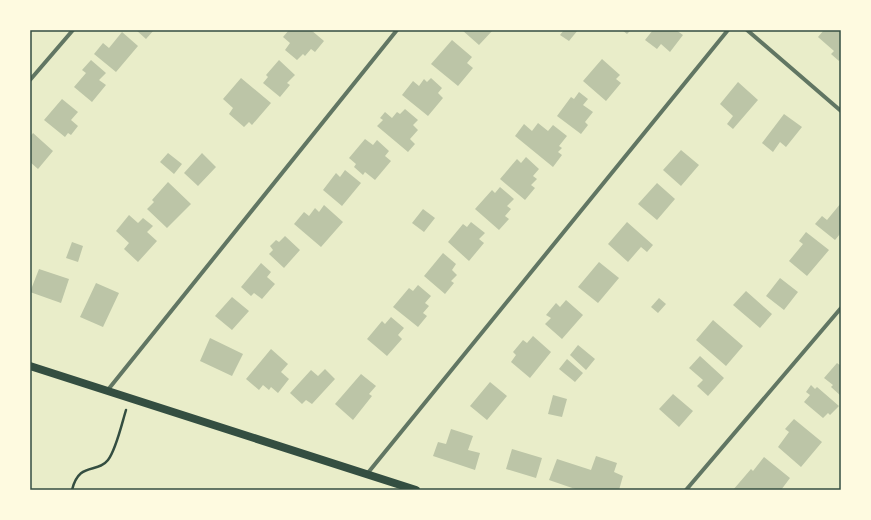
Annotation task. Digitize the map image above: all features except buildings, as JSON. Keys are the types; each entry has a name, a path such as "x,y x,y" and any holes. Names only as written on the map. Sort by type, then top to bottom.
{"main road":[{"path":"30,366 416,490"}],"street":[{"path":"30,80 72,30"},
{"path":"107,391 396,30"},
{"path":"367,474 728,30"},
{"path":"747,30 841,111"},
{"path":"686,490 841,308"}],"path":[{"path":"72,490 77,477 90,468 103,464 110,457 130,398"}]}
